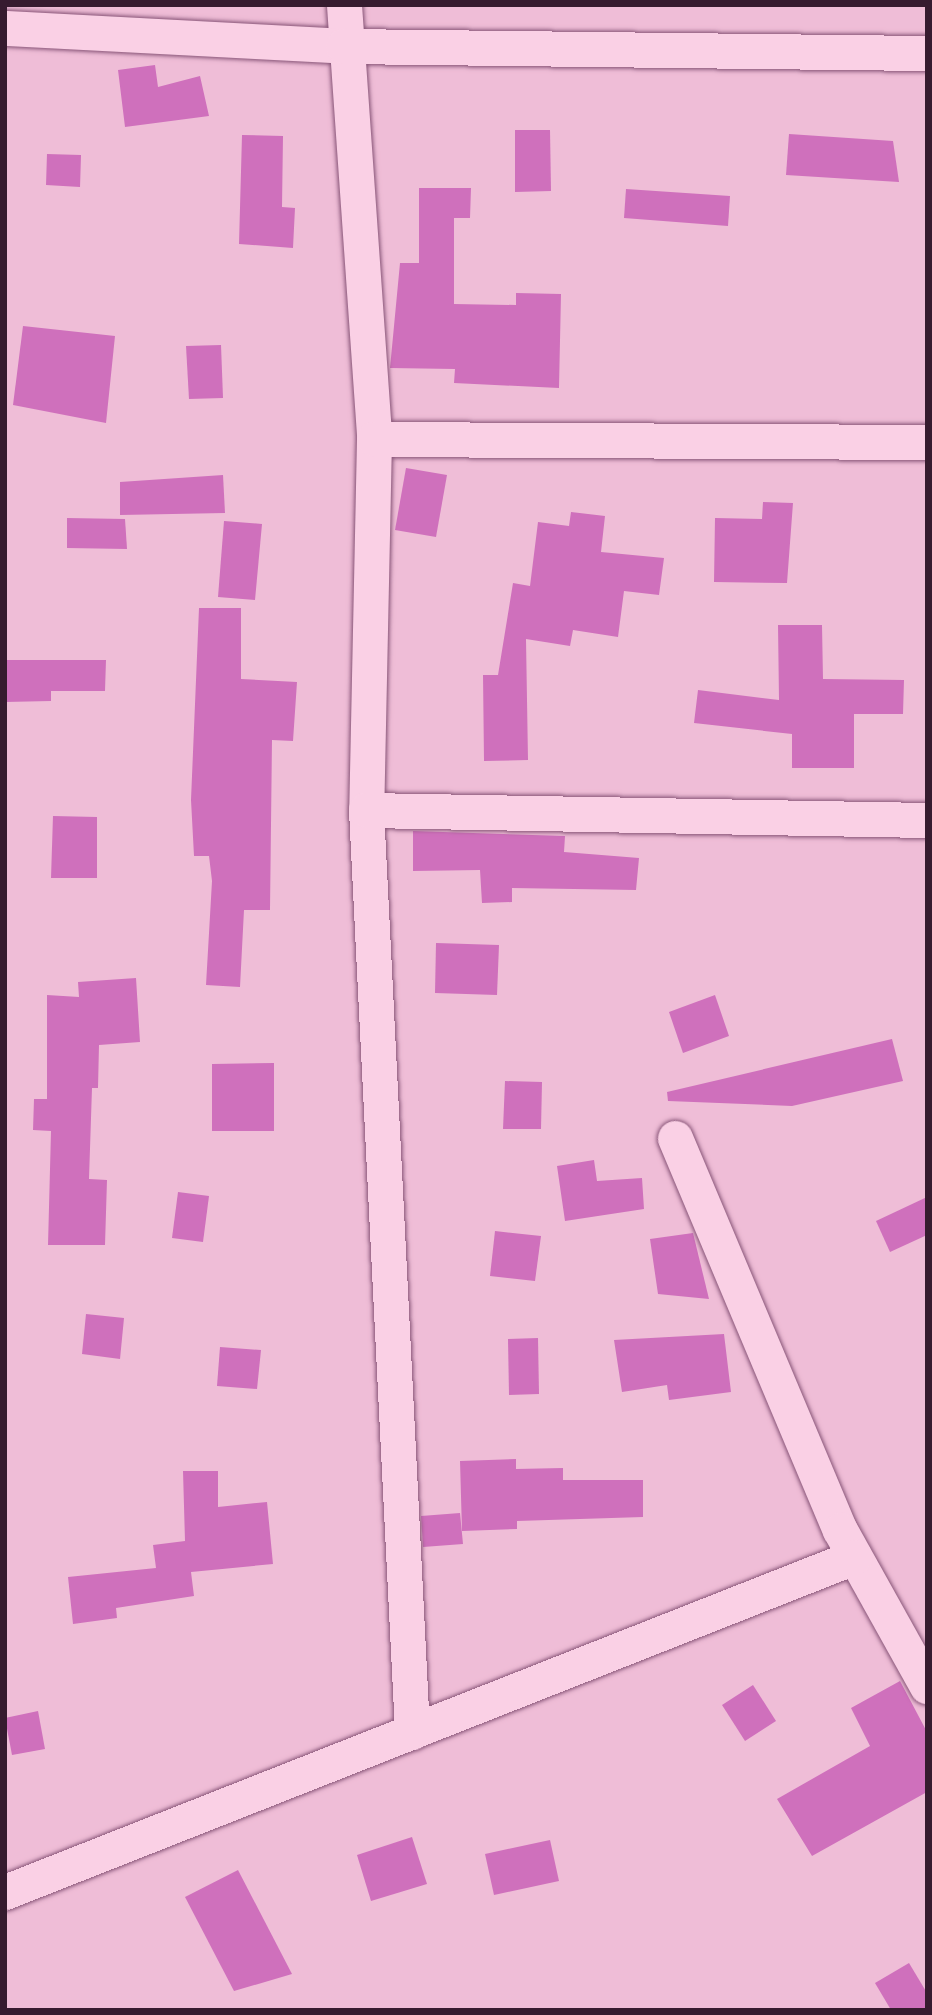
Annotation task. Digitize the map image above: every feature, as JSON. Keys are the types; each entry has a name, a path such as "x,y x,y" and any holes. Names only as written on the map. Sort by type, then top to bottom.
{"street":[{"path":"344,5 343,46 374,439 366,810 412,1732"},
{"path":"5,28 343,46 927,53"},
{"path":"374,439 927,442"},
{"path":"366,810 927,820"},
{"path":"675,1138 854,1557 927,1686"},
{"path":"5,1892 854,1557"}],"building":[{"path":"155,65 158,87 200,76 209,116 125,127 118,70"},
{"path":"515,130 550,130 551,191 515,192"},
{"path":"789,134 893,141 899,182 786,175"},
{"path":"242,135 283,136 282,207 295,208 293,248 239,244"},
{"path":"47,154 81,155 80,187 46,185"},
{"path":"419,188 471,188 470,218 454,218 454,304 516,305 516,293 561,294 559,388 454,383 455,369 390,368 400,263 419,263"},
{"path":"626,189 730,196 728,226 624,218"},
{"path":"23,326 115,336 106,423 13,405"},
{"path":"221,345 223,398 189,399 186,346"},
{"path":"406,468 447,475 436,537 395,530"},
{"path":"223,475 225,513 120,515 120,482"},
{"path":"763,502 793,503 787,583 714,582 715,518 762,519"},
{"path":"571,512 605,516 601,552 664,558 659,595 624,591 618,637 573,630 570,646 526,639 528,760 484,761 483,675 498,675 513,583 530,586 538,522 569,526"},
{"path":"67,518 125,519 127,549 67,548"},
{"path":"224,521 262,524 255,600 218,597"},
{"path":"199,608 241,608 241,679 297,682 293,741 272,740 270,910 244,910 240,987 206,985 212,881 209,856 194,856 191,800"},
{"path":"778,625 822,625 823,679 904,680 903,714 854,714 854,768 792,768 792,734 694,723 698,690 779,700"},
{"path":"5,660 106,660 105,691 51,691 51,701 5,702"},
{"path":"53,816 97,817 97,878 51,878"},
{"path":"413,831 565,836 564,852 639,858 636,890 512,888 512,902 482,903 480,870 413,871"},
{"path":"436,943 499,945 497,995 435,993"},
{"path":"136,978 140,1042 99,1045 98,1088 92,1088 89,1179 107,1180 105,1245 48,1245 51,1131 33,1130 34,1099 47,1099 47,995 79,997 78,982"},
{"path":"715,995 729,1036 683,1053 669,1012"},
{"path":"892,1039 903,1081 792,1106 668,1101 667,1092"},
{"path":"274,1063 274,1131 212,1131 212,1064"},
{"path":"505,1081 542,1082 541,1129 503,1129"},
{"path":"594,1160 597,1181 642,1178 644,1209 565,1221 557,1166"},
{"path":"178,1192 209,1196 203,1242 172,1238"},
{"path":"927,1197 927,1235 890,1252 876,1221"},
{"path":"495,1231 541,1236 535,1281 490,1276"},
{"path":"693,1233 709,1299 658,1294 650,1239"},
{"path":"86,1314 124,1318 120,1359 82,1354"},
{"path":"724,1334 731,1392 669,1400 667,1385 622,1392 614,1340"},
{"path":"538,1338 539,1394 509,1395 508,1339"},
{"path":"220,1347 261,1350 257,1389 217,1386"},
{"path":"516,1459 516,1469 563,1468 563,1480 643,1480 643,1517 517,1521 517,1529 462,1531 460,1461"},
{"path":"183,1471 218,1471 218,1507 267,1502 273,1564 191,1572 194,1596 116,1608 117,1618 73,1624 68,1577 156,1568 153,1545 185,1541"},
{"path":"460,1513 463,1544 423,1547 421,1516"},
{"path":"900,1681 927,1732 927,1792 812,1856 777,1799 870,1746 851,1708"},
{"path":"753,1685 776,1721 745,1741 722,1705"},
{"path":"38,1711 45,1749 12,1755 5,1718"},
{"path":"412,1837 427,1884 371,1901 357,1855"},
{"path":"550,1840 559,1881 494,1895 485,1854"},
{"path":"238,1870 292,1974 234,1991 185,1897"},
{"path":"909,1963 927,1993 927,2010 891,2010 875,1983"}]}
